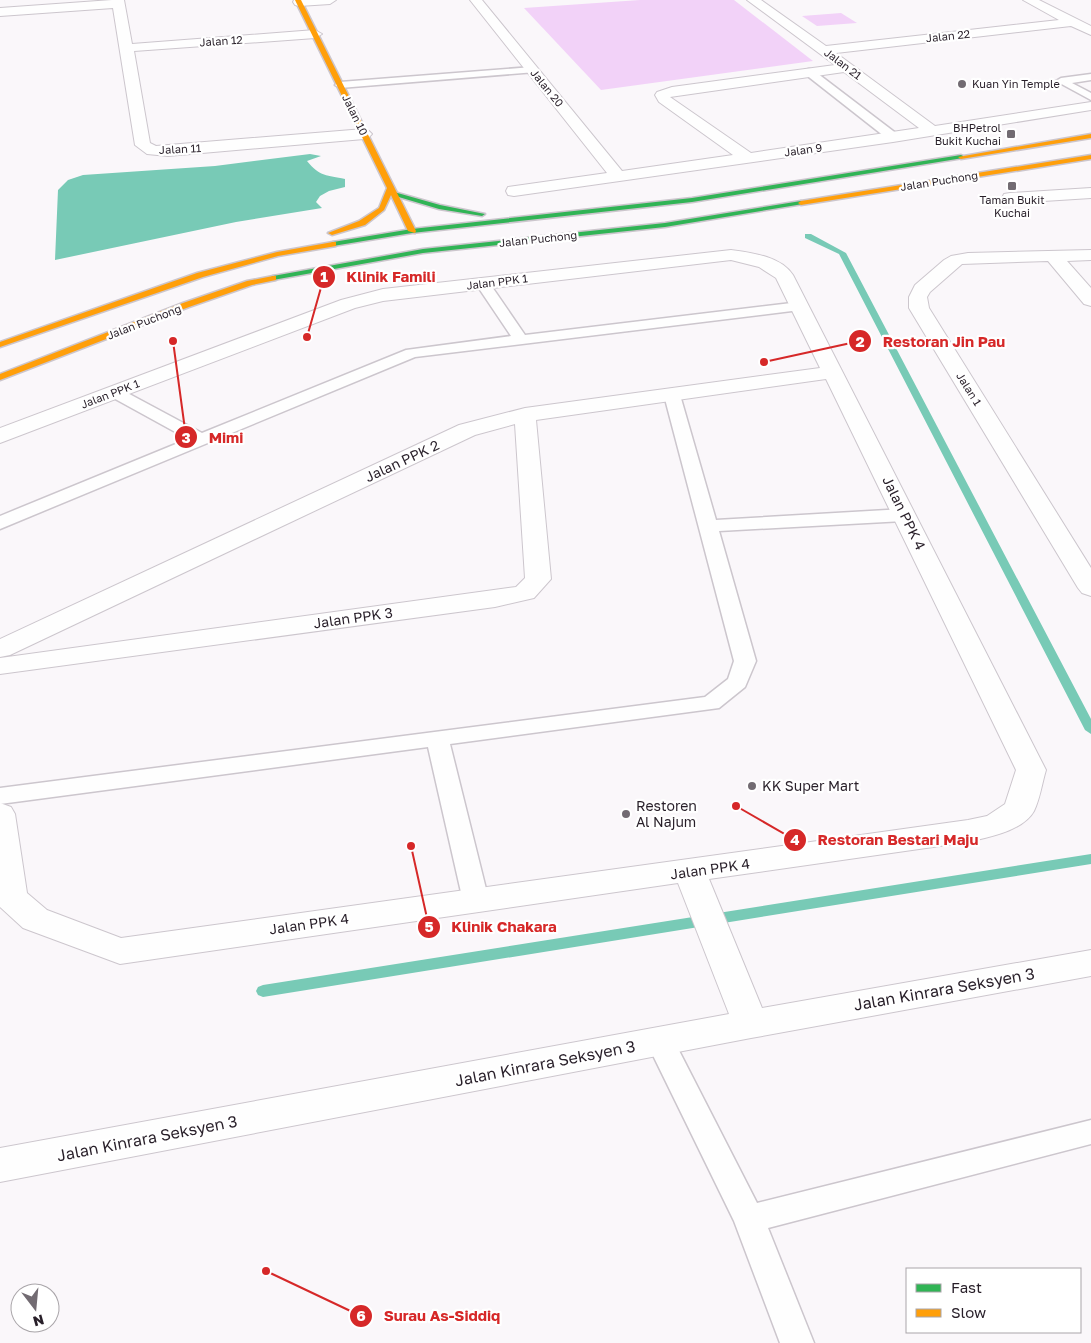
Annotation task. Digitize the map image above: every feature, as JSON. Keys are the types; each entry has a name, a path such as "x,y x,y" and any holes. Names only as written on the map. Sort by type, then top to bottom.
{"main road":[{"name":"Jalan 10","path":"299,1 412,231"},
{"name":"Jalan Puchong","path":"0,345 200,275 277,254 412,231 692,200 1091,136"},
{"path":"1012,149 1091,145"},
{"name":"Jalan Puchong","path":"0,377 186,305 250,283 423,251 610,232 728,216 1091,157"},
{"path":"954,178 1074,172"},
{"path":"277,254 362,222 382,209 392,191 439,207 477,214 523,217 569,214"},
{"path":"250,283 283,267 337,251 396,240 412,231 435,236 459,236 559,226 610,232"}],"street":[{"path":"299,1 330,0"},
{"name":"Jalan 20","path":"476,0 619,177"},
{"name":"Jalan 21","path":"753,0 811,40 932,131"},
{"path":"1029,0 1091,31"},
{"path":"0,12 119,2"},
{"name":"Jalan 11","path":"119,2 143,145 153,150 168,151 364,134"},
{"name":"Jalan 22","path":"811,40 1057,14"},
{"name":"Jalan 22","path":"824,50 1073,22"},
{"name":"Jalan 12","path":"126,48 315,34"},
{"path":"748,158 664,99 662,95 672,91 847,67"},
{"name":"Jalan 9","path":"514,191 893,137 1091,106"},
{"path":"1010,198 1091,194"},
{"name":"Jalan PPK 1","path":"0,436 348,304 383,295 731,255 757,259 775,267 784,275 833,372"},
{"name":"Jalan 1","path":"1091,255 968,258 957,260 922,289 918,297 919,308 1091,588"},
{"path":"1053,256 1091,300"},
{"name":"Jalan PPK 2","path":"0,649 467,430 525,415 833,372"},
{"name":"Jalan PPK 4","path":"0,814 11,898 35,919 120,951 476,901 696,885 997,824 1019,810 1031,770 833,372"},
{"name":"Jalan PPK 3","path":"0,666 476,602 525,593 538,579 525,415"},
{"path":"696,885 751,1024"},
{"name":"Jalan Kinrara Seksyen 3","path":"0,1166 751,1024 1091,963"}],"lane":[{"path":"340,85 532,70"},
{"path":"809,72 893,137"},
{"path":"1091,77 1061,81 1091,96"},
{"path":"483,284 521,340"},
{"path":"0,523 412,353 800,306"},
{"path":"114,392 200,439"},
{"path":"0,796 711,703 737,682 745,661 672,394"},
{"path":"708,526 904,515"},
{"path":"437,739 476,901"},
{"path":"660,1041 749,1219 797,1343"},
{"path":"749,1219 1091,1132"}],"shaded area":[{"path":"640,0 734,0 813,61 601,90 524,8"},
{"path":"841,13 857,23 817,26 802,16"},
{"path":"310,154 321,156 307,161 320,173 345,179 345,187 329,191 320,196 316,202 322,208 236,222 55,260 58,190 68,180 83,175 215,166"}],"waterway":[{"path":"808,236 842,253 1091,730"},
{"path":"263,991 1091,859"}],"traffic: fast":[{"path":"333,244 412,231 692,200 961,157"},
{"path":"394,194 439,207 482,214"},
{"path":"273,278 423,251 665,225 801,203"}],"traffic: slow":[{"path":"298,0 412,231"},
{"path":"961,157 1091,136"},
{"path":"801,203 1091,157"},
{"path":"332,233 362,223 382,209 391,187"},
{"path":"0,345 200,275 277,254 333,244"},
{"path":"0,377 186,305 250,283 273,278"}],"place":[{"name":"Kuan Yin Temple","path":"962,84"},
{"name":"BHPetrol Bukit Kuchai","path":"1011,134"},
{"name":"Taman Bukit Kuchai","path":"1012,186"},
{"name":"Klinik Famili","path":"307,337"},
{"name":"Mimi","path":"173,341"},
{"name":"Restoran Jin Pau","path":"764,362"},
{"name":"KK Super Mart","path":"752,786"},
{"name":"Restoran Bestari Maju","path":"736,806"},
{"name":"Restoren Al Najum","path":"626,814"},
{"name":"Klinik Chakara","path":"411,846"},
{"name":"Surau As-Siddiq","path":"266,1271"}]}
